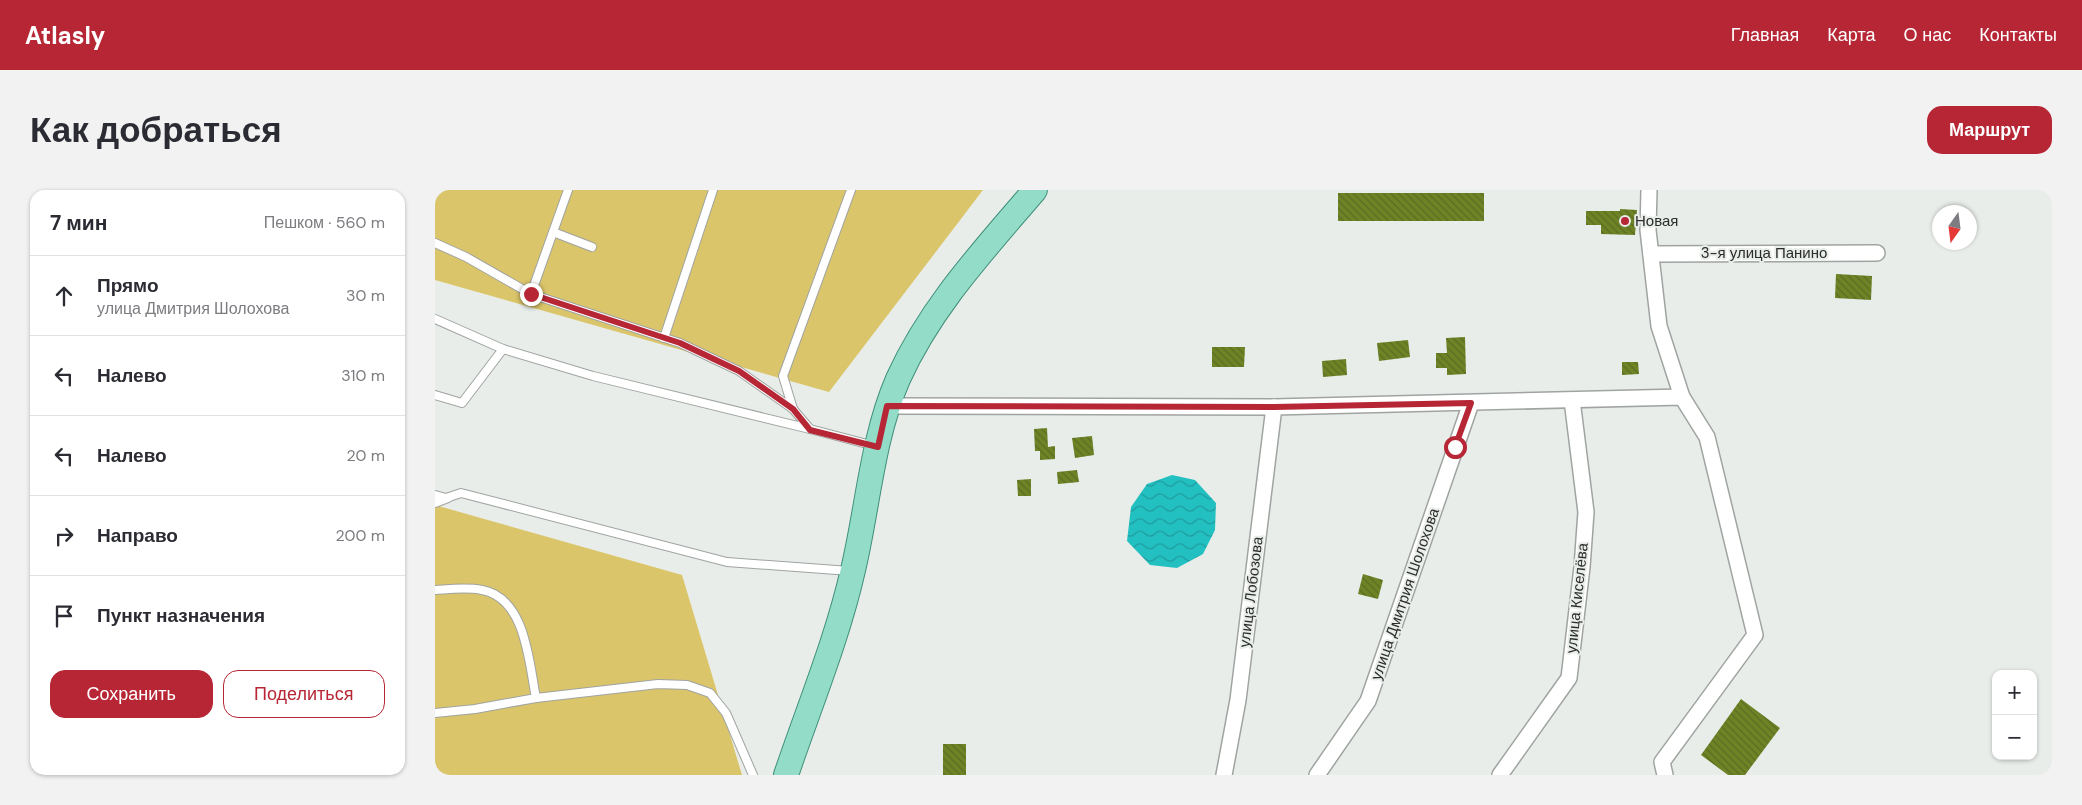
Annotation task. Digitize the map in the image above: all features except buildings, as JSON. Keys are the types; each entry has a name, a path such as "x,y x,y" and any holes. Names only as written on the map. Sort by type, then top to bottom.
{"main road":[{"path":"786,775 817,691 853,571 887,406 910,356 950,290 1035,190"}],"street":[{"path":"1649,190 1648,230 1659,326 1682,397 1707,437 1755,634 1662,762 1665,775"},
{"name":"3-я улица Панино","path":"1651,254 1877,253"},
{"path":"887,406 1274,407 1682,397"},
{"name":"улица Киселёва","path":"1500,775 1569,678 1582,567 1586,512 1572,400"},
{"name":"улица Дмитрия Шолохова","path":"1317,775 1368,701 1471,403"},
{"name":"улица Лобозова","path":"1224,775 1238,700 1274,407"}],"lane":[{"path":"531,294 568,190"},
{"path":"664,338 713,190"},
{"path":"793,409 783,376 851,190"},
{"path":"553,232 592,247"},
{"path":"435,243 466,256 531,294 680,343 739,371 793,409 810,430"},
{"path":"435,320 503,349 593,376 878,447"},
{"path":"435,395 462,403 503,349"},
{"path":"435,503 461,494"},
{"path":"435,495 446,498 461,494 727,562 853,571"},
{"path":"435,590 458,588 483,590 497,596 513,612 524,635 536,698"},
{"path":"435,714 536,698 658,684 687,684 710,693 726,713 753,775"}],"shaded area":[{"path":"435,190 983,190 829,392 435,280"},
{"path":"435,505 682,575 742,775 435,775"}],"water":[{"path":"1172,475 1195,480 1216,503 1215,530 1203,554 1177,568 1150,565 1127,541 1131,507 1147,484"}],"place":[{"name":"Новая","path":"1625,221"}],"route":[{"path":"531,294 680,343 739,371 793,409 810,430 878,447 887,406 1274,407 1471,403 1455,447"}]}
